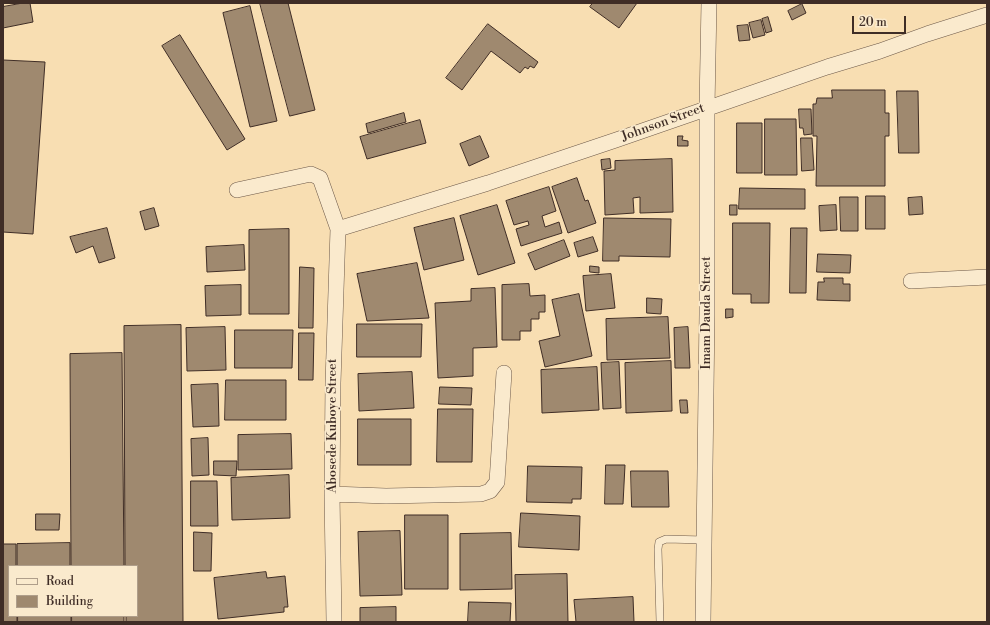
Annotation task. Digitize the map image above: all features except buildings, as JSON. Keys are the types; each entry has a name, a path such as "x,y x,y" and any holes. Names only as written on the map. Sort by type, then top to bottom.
{"street":[{"name":"Imam Dauda Street","path":"703,622 708,314 707,107 709,3"},
{"name":"Johnson Street","path":"338,229 488,183 630,135 707,107 987,15"},
{"path":"237,190 311,174 320,178 338,229"},
{"name":"Abosede Kuboye Street","path":"334,622 332,384 338,229"},
{"path":"911,281 987,277"},
{"path":"332,494 386,496 481,494 490,491 497,482 504,373"}],"lane":[{"path":"660,622 658,549 660,542 666,538 704,540"}]}
